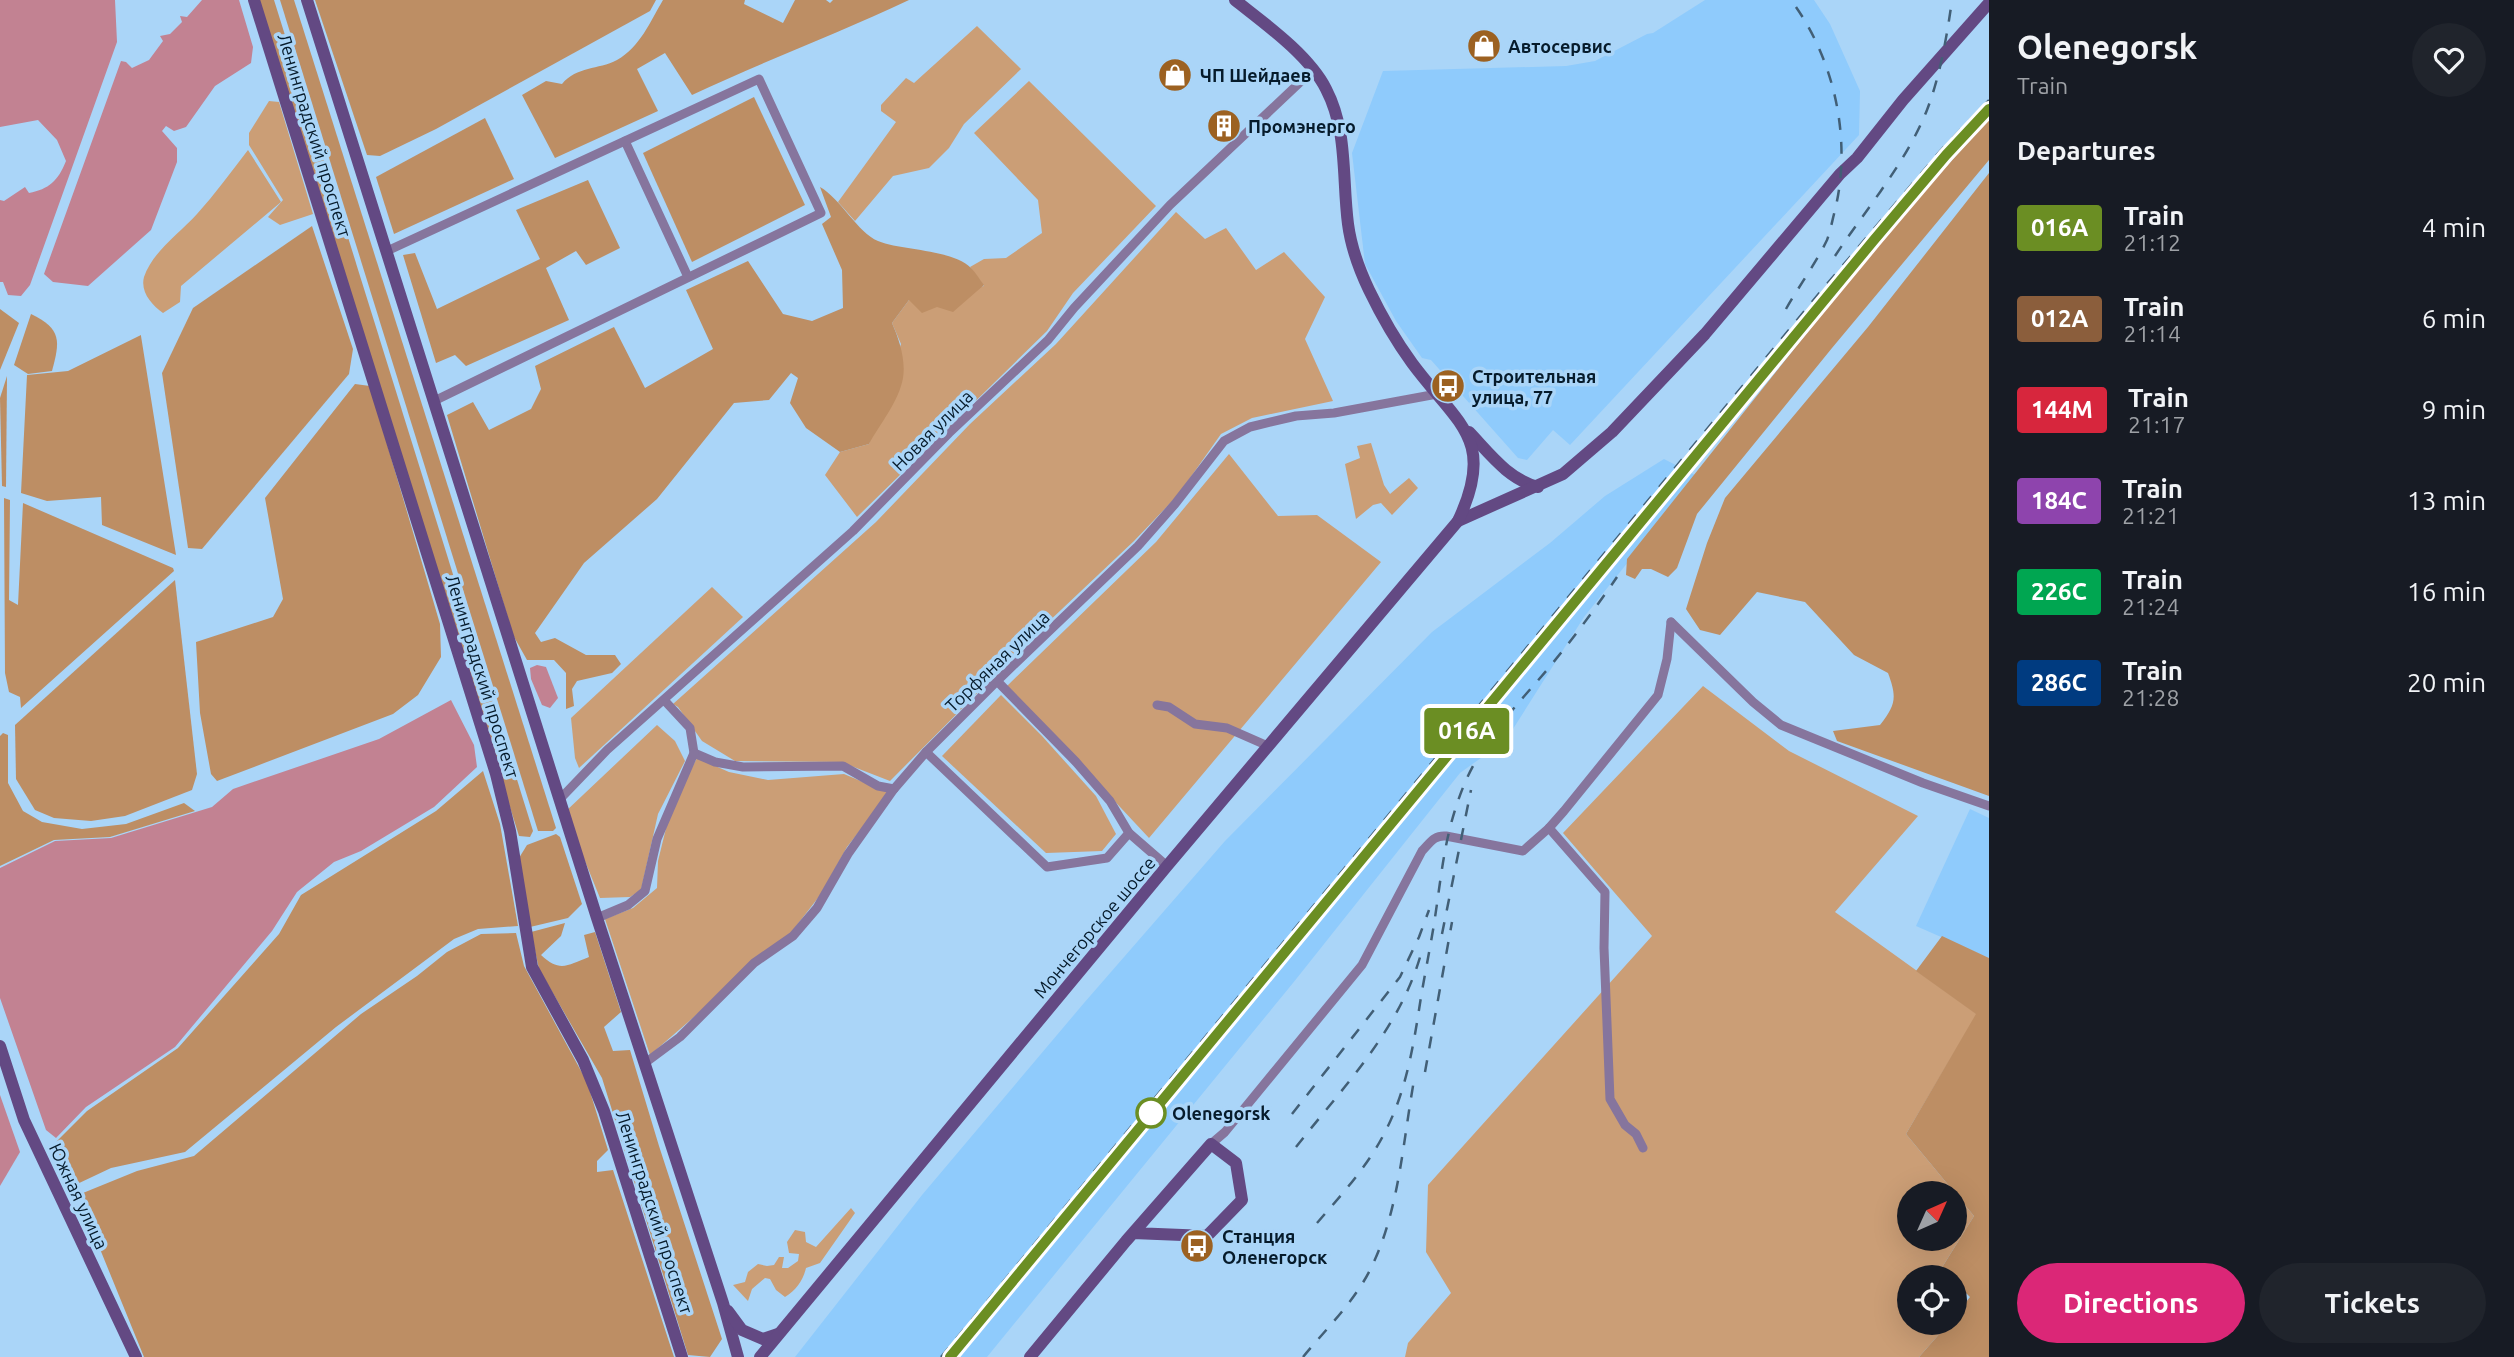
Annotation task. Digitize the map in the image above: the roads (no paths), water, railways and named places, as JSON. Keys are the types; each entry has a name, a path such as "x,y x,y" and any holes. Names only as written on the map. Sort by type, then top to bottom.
{"street":[{"name":"Ленинградский проспект","path":"254,0 496,774 510,831 532,967 583,1060 604,1111 682,1357"},
{"name":"Ленинградский проспект","path":"307,0 738,1357"},
{"path":"1235,0 1298,54 1326,88 1338,119 1343,143 1348,223 1354,255 1368,289 1412,363 1503,469 1526,484 1538,487"},
{"path":"1458,521 1563,474 1612,432 1706,334 1903,100 1989,3"},
{"name":"Новая улица","path":"560,799 607,750 853,531 949,433 1048,341 1074,308 1170,205 1313,70"},
{"path":"387,251 759,79 821,213 434,401"},
{"path":"625,141 688,277"},
{"name":"Торфяная улица","path":"645,1063 680,1037 754,963 793,936 817,908 848,855 894,789 926,752 1138,546 1224,441 1250,427 1296,416 1334,413 1437,394"},
{"path":"1458,521 1469,498 1475,473 1472,450 1464,426"},
{"name":"Мончегорское шоссе","path":"760,1357 1167,866 1458,521"},
{"path":"1030,1357 1133,1233 1211,1144 1225,1132 1362,965 1422,851 1433,838 1446,836 1523,851 1549,828 1658,695 1667,659 1671,622 1753,702 1781,725 1923,783 1989,806"},
{"path":"997,681 1110,801 1129,833 1167,866"},
{"path":"597,918 628,905 645,891 657,839 694,754 690,728 664,700"},
{"path":"1157,705 1169,707 1195,724 1227,728 1268,746"},
{"path":"926,752 1047,867 1107,858 1129,833"},
{"path":"694,754 715,762 743,767 843,766 878,786 894,789"},
{"path":"1549,828 1605,892 1604,948 1610,1099 1625,1125 1636,1134 1643,1147"},
{"name":"Южная улица","path":"0,1046 24,1120 136,1357"},
{"path":"1133,1233 1207,1236 1242,1200 1236,1163 1211,1144"},
{"path":"723,1303 742,1330 763,1339 779,1334"}],"railway":[{"path":"1786,309 1827,240 1839,187 1841,158 1836,102 1829,75 1819,48 1791,0"},
{"path":"1835,256 1897,167 1918,130 1932,97 1952,0"},
{"path":"941,1357 1821,291 1941,150 1989,100"},
{"path":"1317,1223 1372,1155 1399,1098 1412,1048 1448,837 1457,803 1471,769 1501,724 1592,613 1617,577"},
{"path":"1442,934 1471,790"},
{"path":"1292,1114 1400,977 1429,910"},
{"path":"1425,1072 1452,922"},
{"path":"1296,1147 1370,1055 1386,1030 1401,1005 1422,950"},
{"path":"1303,1357 1357,1292 1381,1245 1395,1198 1415,1075"}],"train":[{"name":"016А","path":"950,1357 1874,240 1989,109"}],"place":[{"name":"Автосервис","path":"1484,46"},
{"name":"ЧП Шейдаев","path":"1175,75"},
{"name":"Промэнерго","path":"1224,126"},
{"name":"Строительная улица, 77","path":"1448,386"},
{"name":"Olenegorsk","path":"1151,1113"},
{"name":"Станция Оленегорск","path":"1197,1246"}]}
